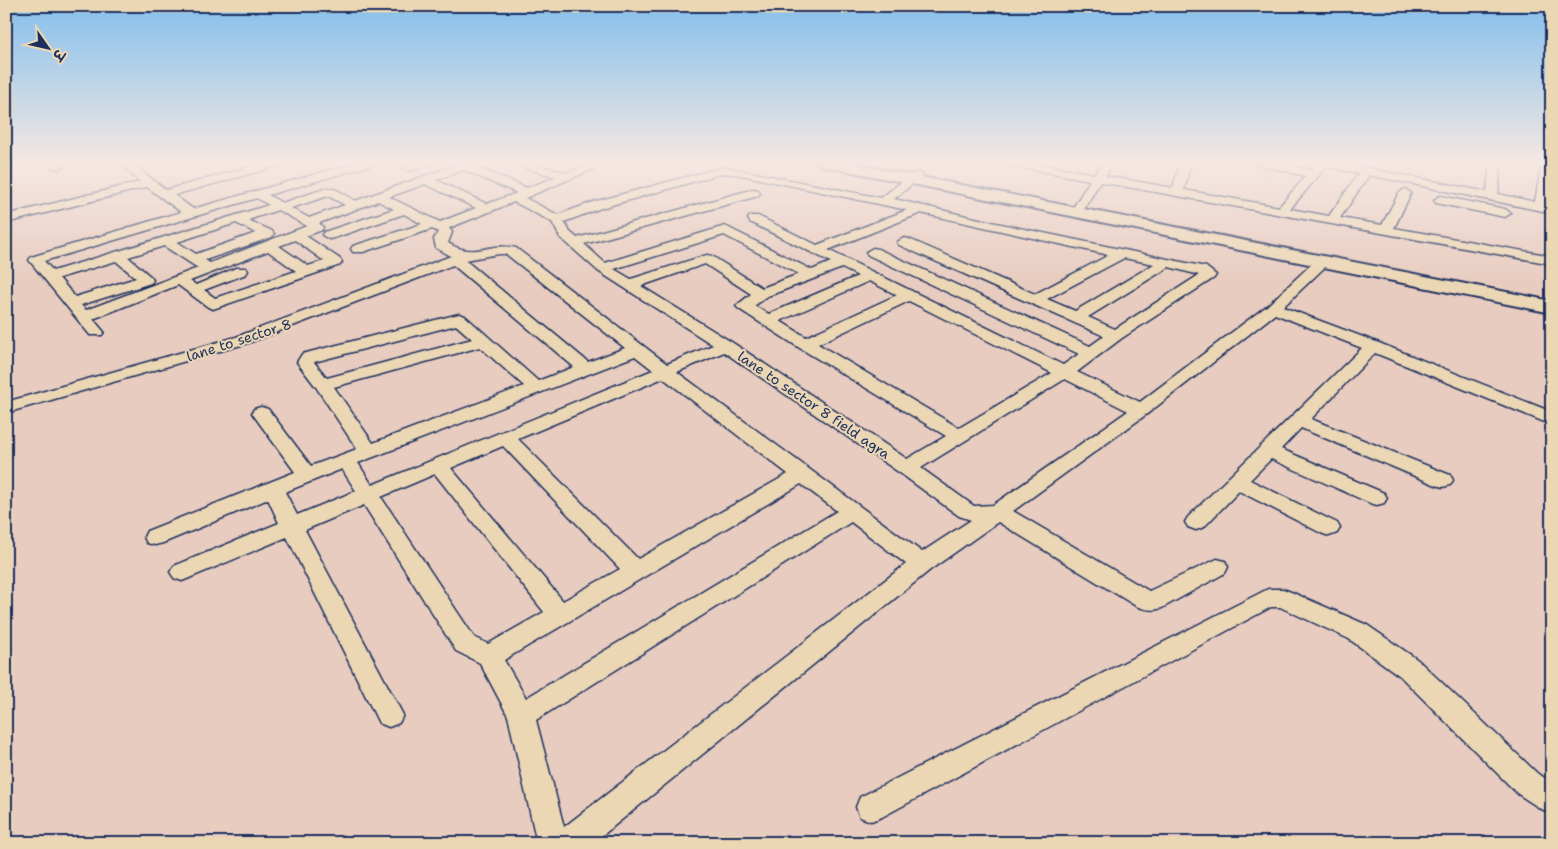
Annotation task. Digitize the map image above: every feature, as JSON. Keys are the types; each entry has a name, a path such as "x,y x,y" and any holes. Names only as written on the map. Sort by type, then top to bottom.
{"street":[{"path":"6,219 75,202"},
{"path":"175,202 191,213"},
{"path":"96,332 37,262 38,259 231,202"},
{"path":"83,317 317,227 272,202"},
{"path":"49,277 295,202"},
{"path":"348,202 355,206"},
{"path":"309,222 367,202"},
{"path":"388,202 446,232 441,239 441,245 461,257 586,368"},
{"path":"472,202 488,209"},
{"path":"358,250 437,226 507,202"},
{"path":"523,202 557,220 565,234 574,243 628,286 726,346"},
{"path":"557,220 606,202"},
{"path":"574,243 723,202"},
{"path":"882,202 1166,262 1201,270 1210,275 1116,335 1065,372 908,468"},
{"path":"1035,202 1552,301"},
{"path":"1077,210 1082,202"},
{"path":"1227,202 1552,260"},
{"path":"1282,211 1290,202"},
{"path":"1332,220 1348,202"},
{"path":"1386,230 1401,202"},
{"path":"1450,202 1505,213"},
{"path":"1515,202 1546,208"},
{"path":"816,250 921,209"},
{"path":"329,235 405,210"},
{"path":"1077,210 1322,262 1552,307"},
{"path":"754,218 1141,410"},
{"path":"194,259 267,234 237,219"},
{"path":"603,268 725,230 811,275"},
{"path":"187,235 214,252"},
{"path":"180,280 213,304 335,261 296,235"},
{"path":"166,241 210,269"},
{"path":"904,242 1116,335"},
{"path":"270,246 306,272"},
{"path":"461,257 500,250 511,251 665,371 922,564"},
{"path":"873,252 1091,353"},
{"path":"1035,300 1123,253"},
{"path":"71,303 146,280 118,255"},
{"name":"lane to sector 8","path":"6,408 242,340 461,257"},
{"path":"628,286 707,259 755,291 763,293"},
{"path":"228,262 262,287"},
{"path":"1075,318 1166,262"},
{"path":"568,843 922,564 1141,410 1273,308 1322,262"},
{"path":"842,263 763,293 744,306 804,344 961,437"},
{"path":"193,290 241,271"},
{"path":"766,321 868,276"},
{"path":"804,344 908,296"},
{"path":"1273,308 1373,346 1552,419"},
{"path":"536,388 462,321 455,319 308,358 305,362 323,384 357,456 369,496 465,644 489,656 521,715 553,843"},
{"path":"323,384 482,341"},
{"name":"lane to sector 8 field agra","path":"182,572 369,496 726,346 908,468 969,512 998,512"},
{"path":"1196,522 1235,481 1373,346"},
{"path":"155,537 307,474 637,349"},
{"path":"262,413 307,474"},
{"path":"1298,420 1443,480"},
{"path":"506,438 636,570"},
{"path":"1267,450 1377,498"},
{"path":"439,466 560,615"},
{"path":"489,656 803,474"},
{"path":"1235,481 1329,528"},
{"path":"273,488 389,715"},
{"path":"521,715 852,511"},
{"path":"998,512 1147,601 1154,601 1217,567"},
{"path":"871,807 1268,598 1276,597 1291,601 1358,632 1390,652 1409,668 1528,784 1552,799"}]}
